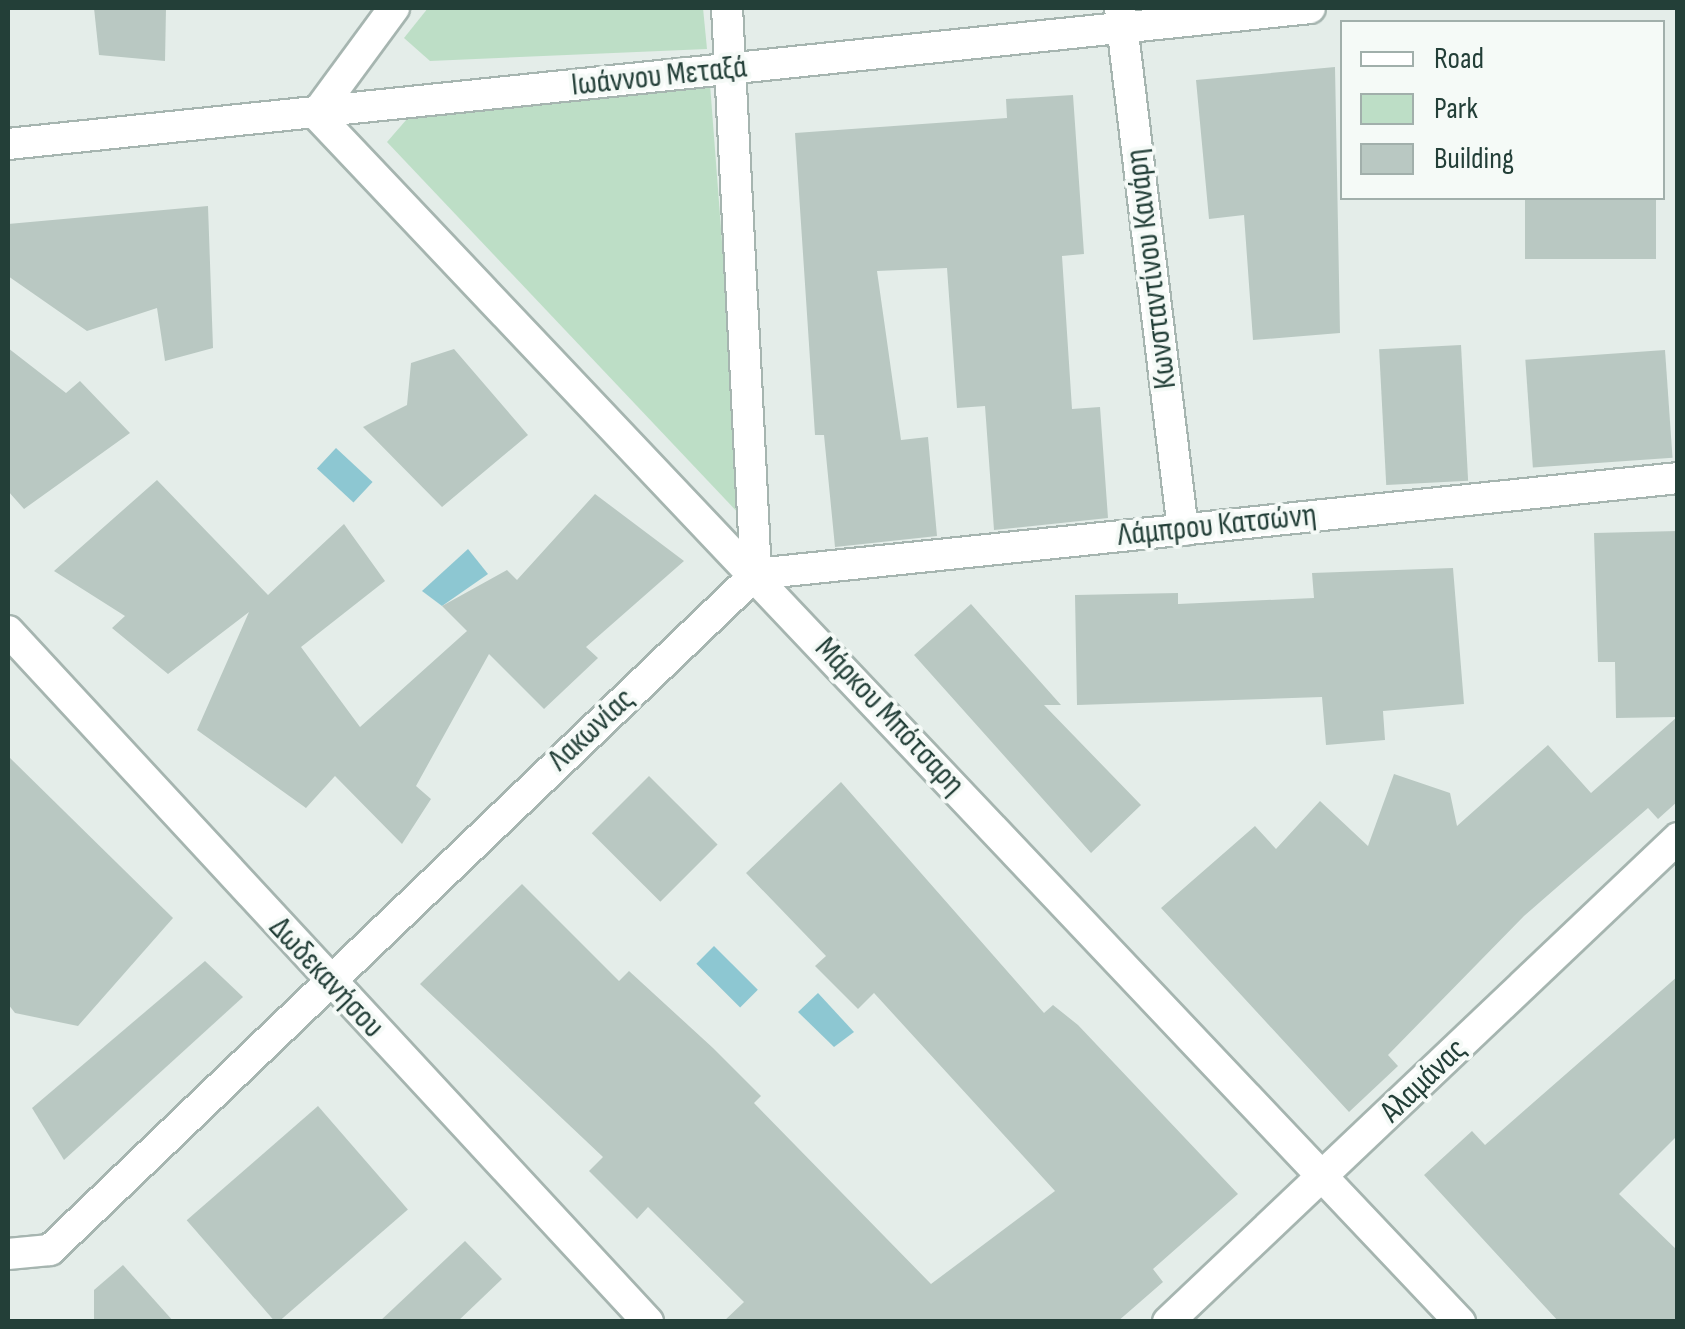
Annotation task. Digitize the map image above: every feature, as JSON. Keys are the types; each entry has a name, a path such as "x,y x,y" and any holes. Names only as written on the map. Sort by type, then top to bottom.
{"street":[{"path":"316,114 394,8"},
{"path":"727,8 756,574"},
{"name":"Ιωάννου Μεταξά","path":"8,144 731,70 1121,18 1310,8"},
{"name":"Κωνσταντίνου Κανάρη","path":"1121,18 1183,530"},
{"name":"Μάρκου Μπότσαρη","path":"316,114 756,574 1460,1322"},
{"name":"Λάμπρου Κατσώνη","path":"756,574 1678,478"},
{"name":"Λακωνίας","path":"8,1254 50,1250 327,980 756,574"},
{"name":"Δωδεκανήσου","path":"8,631 327,980 648,1322"},
{"name":"Αλαμάνας","path":"1168,1322 1678,838"}],"green space":[{"path":"428,8 703,8 707,49 430,61 404,38"},
{"path":"710,84 743,518 387,142 407,119"}],"water":[{"path":"336,448 373,482 353,503 317,468"},
{"path":"468,549 488,574 442,606 422,591"},
{"path":"714,946 758,990 740,1008 696,964"},
{"path":"818,993 854,1032 834,1047 798,1012"}],"building":[{"path":"94,8 166,8 165,61 99,55"},
{"path":"1335,67 1340,333 1253,340 1244,215 1209,219 1196,80"},
{"path":"1073,95 1084,254 1062,256 1072,409 1100,407 1108,518 994,530 985,406 957,408 947,268 877,271 901,440 928,437 937,536 835,547 824,435 815,435 795,133 1007,118 1006,99"},
{"path":"1525,200 1656,200 1656,259 1525,259"},
{"path":"208,206 213,348 165,361 157,308 87,331 8,276 8,224"},
{"path":"1461,345 1468,481 1386,485 1379,349"},
{"path":"8,348 66,393 80,381 130,433 24,509 8,491"},
{"path":"454,349 528,435 442,507 363,427 407,405 411,363"},
{"path":"1665,350 1673,458 1533,468 1525,360"},
{"path":"157,480 268,595 344,524 385,581 301,647 360,727 467,631 442,606 507,570 517,580 595,494 684,561 586,647 598,658 544,709 489,654 416,786 431,799 402,844 335,776 306,808 197,730 249,612 168,674 112,628 125,616 54,571"},
{"path":"1678,531 1678,801 1658,819 1648,808 1524,916 1388,1055 1398,1066 1349,1112 1161,908 1255,826 1276,849 1320,801 1368,846 1394,774 1450,793 1457,826 1548,745 1591,793 1677,717 1616,718 1615,662 1598,662 1594,533"},
{"path":"1453,568 1464,704 1383,711 1385,740 1326,745 1322,697 1077,705 1075,595 1178,593 1178,604 1314,598 1312,573"},
{"path":"971,604 1061,705 1044,705 1141,805 1091,853 914,655"},
{"path":"8,756 173,918 78,1026 15,1013 8,1004"},
{"path":"649,776 718,845 660,902 592,833"},
{"path":"841,782 1044,1013 1053,1005 1078,1025 1238,1194 1153,1269 1163,1282 1117,1322 723,1322 744,1302 648,1207 637,1219 589,1171 603,1157 420,984 522,884 619,981 629,971 713,1048 761,1096 754,1103 931,1284 1055,1191 874,993 858,1009 815,966 826,956 746,873"},
{"path":"205,961 243,997 64,1160 32,1108"},
{"path":"1678,976 1678,1135 1619,1194 1678,1251 1678,1322 1559,1322 1424,1175 1472,1131 1485,1145"},
{"path":"318,1106 408,1209 278,1322 187,1220"},
{"path":"465,1241 502,1279 457,1322 379,1322"},
{"path":"123,1265 174,1322 94,1322 94,1290"}]}
